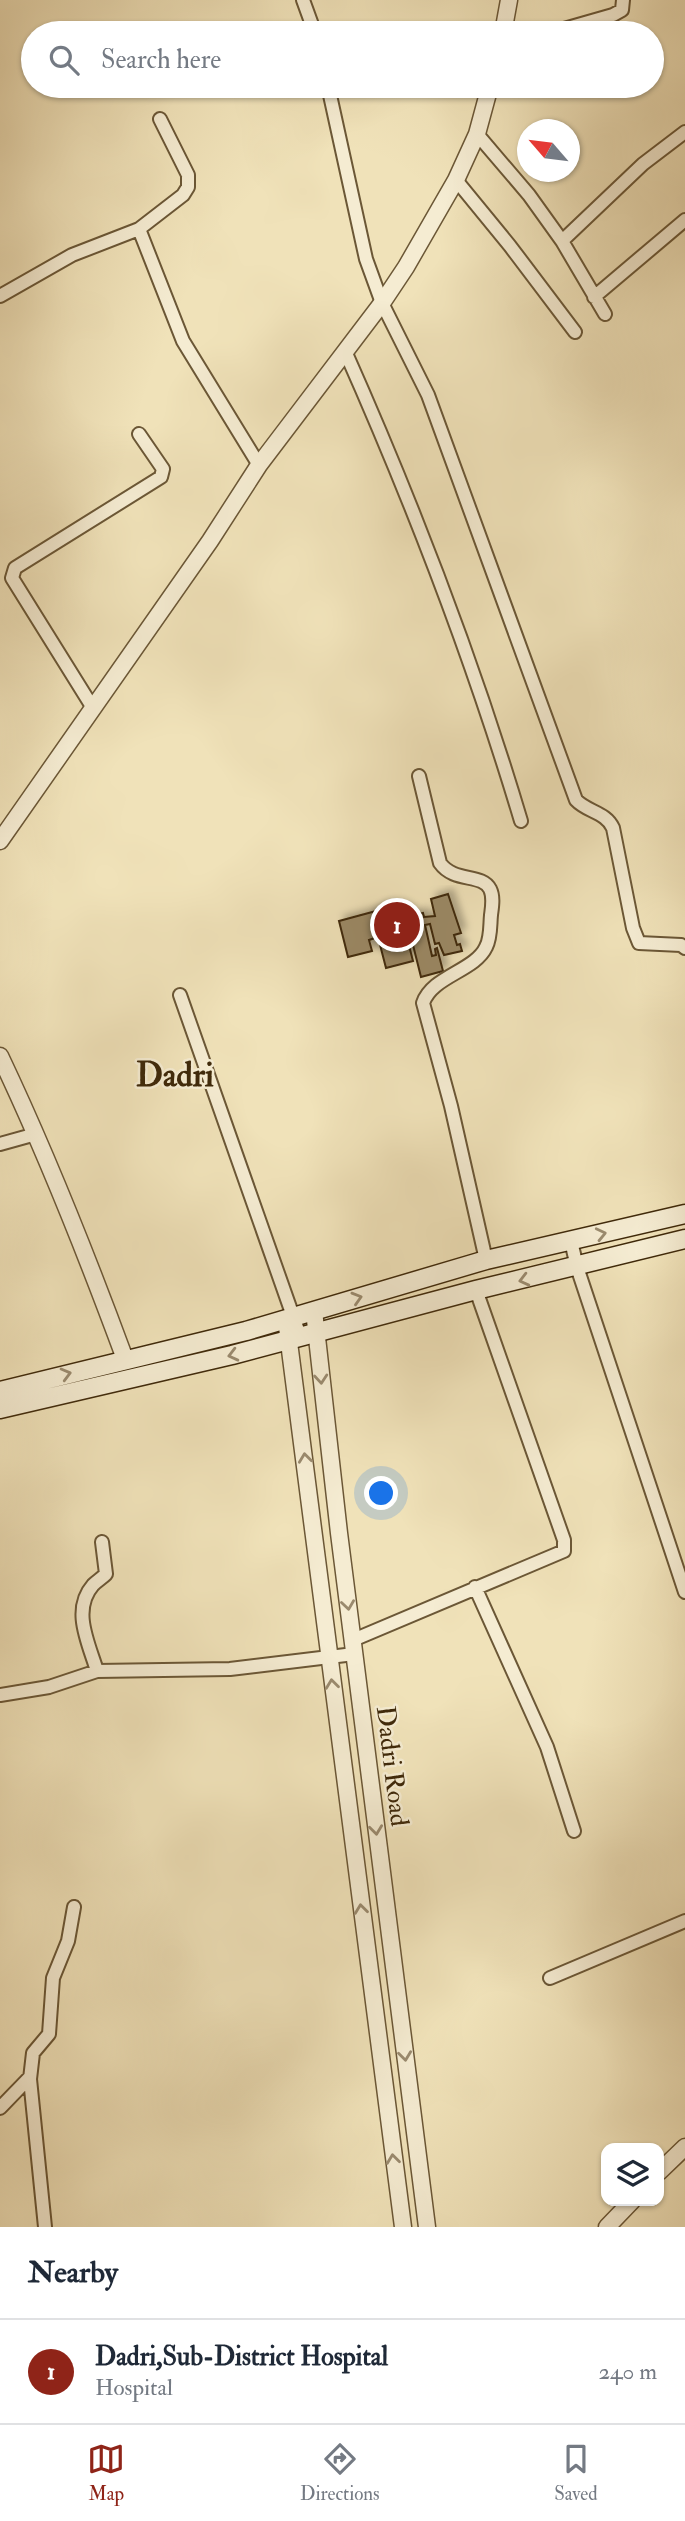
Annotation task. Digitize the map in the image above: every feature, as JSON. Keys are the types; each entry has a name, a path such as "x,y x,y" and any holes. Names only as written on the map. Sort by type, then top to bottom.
{"main road":[{"path":"0,1391 290,1318 486,1259 685,1214"},
{"path":"0,1409 232,1356 476,1290 685,1239"}],"street":[{"path":"303,0 311,21"},
{"path":"505,21 509,0"},
{"path":"592,21 613,15 622,9 623,0"},
{"path":"331,98 366,258 382,303 428,395 576,800 610,821 639,943 684,945"},
{"path":"0,841 210,541 259,465 382,303 419,247 456,180 477,134 487,98"},
{"path":"0,296 72,255 139,229 183,195 188,187 188,175 160,119"},
{"path":"562,241 643,164 685,131"},
{"path":"477,134 529,195 562,241 605,314"},
{"path":"456,180 575,331"},
{"path":"594,297 685,220"},
{"path":"139,229 183,341 259,465"},
{"path":"345,351 387,446 441,582 521,821"},
{"path":"93,708 12,578 12,573 15,568 161,477 163,469 139,434"},
{"path":"419,776 440,863 452,875 487,884 493,899 486,948 472,961 428,991 423,1003 451,1106 486,1259"},
{"path":"180,995 290,1318"},
{"path":"0,1056 72,1218 125,1359"},
{"path":"0,1144 36,1134"},
{"path":"571,1241 577,1267 685,1592"},
{"path":"0,1695 39,1690 97,1671 230,1669 329,1658 475,1587 559,1554 566,1546 476,1290"},
{"name":"Dadri Road","path":"314,1311 302,1336 329,1658 403,2227"},
{"name":"Dadri Road","path":"290,1318 302,1336 324,1411 392,1949 423,2226"},
{"path":"97,1671 84,1629 82,1612 88,1592 106,1574 102,1542"},
{"path":"475,1587 547,1746 574,1830"},
{"path":"45,2227 30,2077 33,2053 49,2034 53,1978 68,1941 74,1907"},
{"path":"550,1978 685,1922"},
{"path":"366,1952 392,1949"},
{"path":"0,2108 30,2077"},
{"path":"664,2167 685,2147"},
{"path":"607,2227 627,2206"}],"building":[{"path":"448,894 461,933 454,935 462,951 444,955 439,943 435,944 430,924 425,925 432,956 436,955 437,948 443,971 421,977 409,929 405,930 413,961 386,968 378,937 369,940 372,951 348,957 339,921 387,908 390,917 402,914 404,921 416,919 415,915 423,913 424,917 435,916 431,899"}],"place":[{"name":"Dadri,Sub-District Hospital","path":"397,925"}],"district":[{"name":"Dadri","path":"175,1074"}]}
